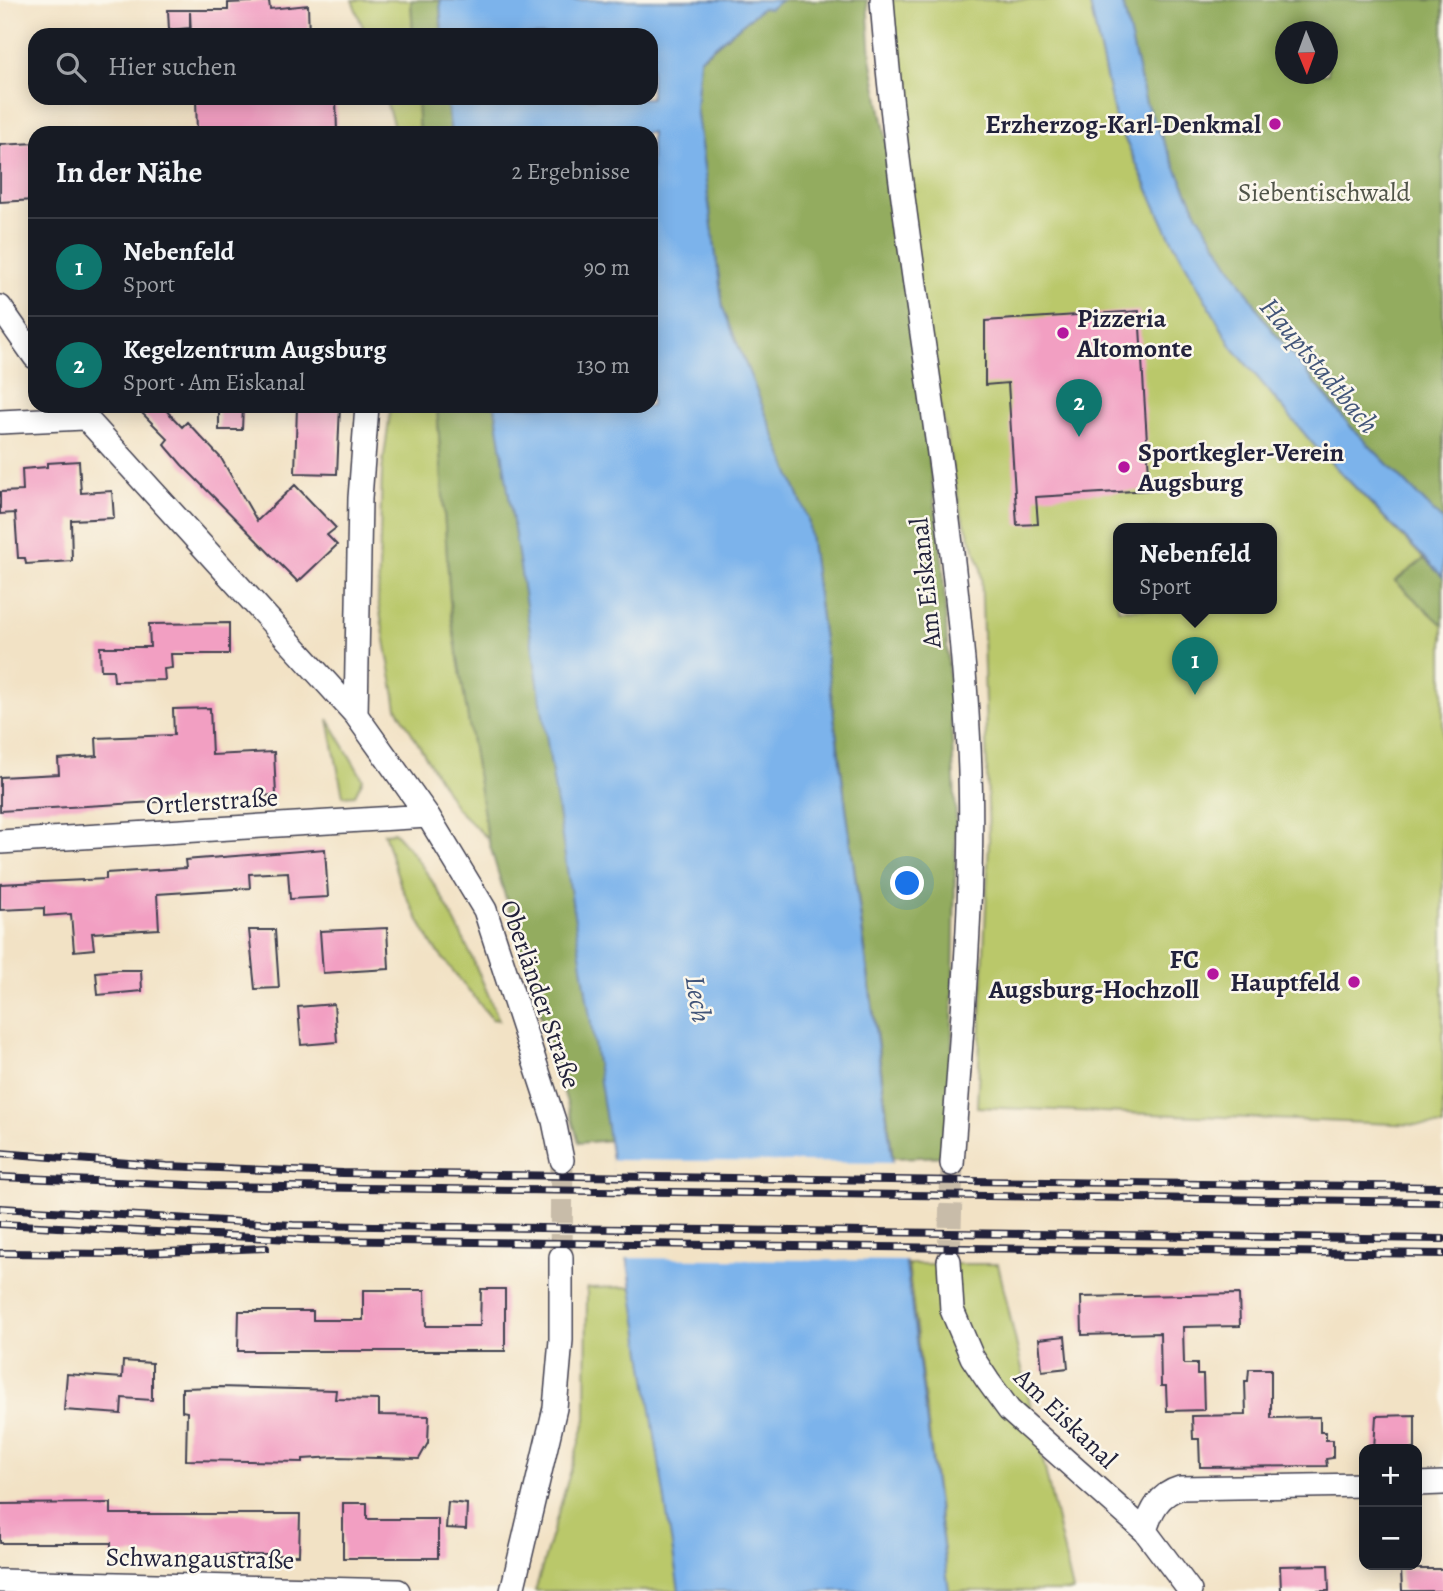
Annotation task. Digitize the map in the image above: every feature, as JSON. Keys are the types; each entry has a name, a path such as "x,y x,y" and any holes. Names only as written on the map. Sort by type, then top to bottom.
{"street":[{"name":"Am Eiskanal","path":"882,0 893,122 950,546 968,729 971,824 952,1164"},
{"path":"0,307 28,347"},
{"path":"0,422 72,413"},
{"name":"Oberländer Straße","path":"81,413 356,715 428,816 485,910 554,1121 562,1160"},
{"path":"356,715 360,498 366,413"},
{"name":"Ortlerstraße","path":"0,842 428,816"},
{"path":"512,1591 555,1408 561,1340 561,1257"},
{"name":"Am Eiskanal","path":"949,1261 952,1310 972,1357 988,1381 1009,1409 1145,1531 1190,1591"},
{"path":"1422,1484 1443,1483"},
{"path":"1145,1531 1151,1513 1166,1492 1180,1488 1359,1485"},
{"name":"Schwangaustraße","path":"0,1581 169,1589 398,1591"}],"green space":[{"path":"352,0 411,0 413,28 363,28"},
{"path":"411,0 440,0 442,28 413,28"},
{"path":"782,0 867,0 871,58 890,158 943,566 956,817 950,1156 893,1158 808,519 723,308 696,108 700,59 762,8"},
{"path":"886,0 1089,0 1115,118 1167,231 1232,347 1314,445 1424,559 1395,581 1443,625 1443,1126 977,1107 989,840 981,567 961,513 920,301"},
{"name":"Siebentischwald","path":"1122,0 1443,0 1443,521 1351,427 1268,325 1198,215 1146,104"},
{"path":"387,105 417,105 419,126 394,126"},
{"path":"417,105 447,105 450,126 419,126"},
{"path":"390,413 437,413 451,616 488,839 456,808 397,708 378,601 382,471"},
{"path":"437,413 496,413 611,1140 579,1143 488,839 451,616"},
{"path":"1424,559 1443,577 1443,625 1395,581"},
{"path":"328,719 363,779 355,795 343,796"},
{"path":"394,832 412,852 442,897 499,1020 492,1019 432,945 401,886 384,833"},
{"path":"908,1264 998,1264 1073,1591 949,1591"},
{"path":"635,1287 680,1591 535,1591 586,1419 587,1288"}],"water":[{"name":"Lech","path":"440,0 782,0 769,9 762,8 700,58 696,108 723,308 808,519 949,1591 679,1591 496,413 658,413 658,126 450,126 447,105 658,105 658,28 442,28"},
{"path":"1089,0 1122,0 1146,104 1198,215 1268,325 1351,427 1443,521 1443,577 1314,445 1232,347 1167,231 1115,117"}],"pier":[{"path":"611,1160 897,1163 911,1261 625,1258"}],"building":[{"path":"269,1 270,9 308,5 309,28 191,28 190,12 190,28 169,28 168,10 228,10 228,3"},
{"path":"196,105 336,105 337,126 197,126"},
{"path":"28,143 28,200 0,202 0,145"},
{"path":"1139,311 1150,490 1036,497 1038,524 1017,525 1008,383 985,385 985,321"},
{"path":"142,413 169,413 182,427 187,422 221,458 257,521 295,485 336,528 327,535 337,545 298,582 182,465 164,444 168,439"},
{"path":"219,413 243,413 242,430 219,430"},
{"path":"297,413 340,413 337,474 295,473"},
{"path":"79,461 81,493 112,491 114,518 71,520 72,561 26,564 25,558 18,558 15,513 0,514 0,492 23,491 22,469 47,467 47,463"},
{"path":"229,623 229,654 171,654 172,668 164,669 165,680 114,681 113,670 101,670 100,647 150,647 149,624"},
{"path":"210,708 212,755 274,752 276,795 0,811 0,777 59,774 58,759 97,756 96,738 174,735 173,709"},
{"path":"325,849 328,897 290,899 288,872 249,874 250,888 157,894 159,929 92,933 94,949 74,951 71,914 44,916 44,908 0,910 0,884 106,879 106,873 186,868 185,860"},
{"path":"387,928 389,969 323,973 320,931"},
{"path":"249,930 275,930 279,988 255,989"},
{"path":"141,970 142,991 98,995 96,972"},
{"path":"334,1004 337,1042 301,1045 298,1007"},
{"path":"481,1289 505,1289 505,1351 238,1351 239,1311 313,1311 313,1320 363,1320 363,1290 425,1290 426,1326 480,1326"},
{"path":"1239,1294 1240,1326 1183,1327 1184,1364 1197,1364 1197,1375 1203,1375 1204,1410 1167,1411 1166,1386 1161,1386 1160,1333 1082,1335 1081,1297"},
{"path":"1065,1336 1068,1368 1042,1371 1039,1339"},
{"path":"123,1361 152,1363 152,1400 122,1398 121,1414 64,1410 67,1374 122,1378"},
{"path":"1249,1369 1271,1369 1271,1418 1320,1417 1320,1432 1326,1432 1326,1440 1333,1440 1333,1458 1326,1459 1327,1466 1200,1467 1199,1439 1193,1439 1192,1416 1246,1415 1245,1381 1248,1381"},
{"path":"182,1388 336,1390 335,1399 379,1400 379,1415 429,1416 428,1443 419,1459 336,1457 303,1459 303,1462 186,1460 187,1412 182,1411"},
{"path":"1415,1415 1415,1444 1374,1444 1376,1416"},
{"path":"448,1502 467,1504 466,1529 446,1528"},
{"path":"111,1503 111,1514 300,1514 299,1555 111,1555 111,1543 0,1543 0,1504"},
{"path":"343,1503 367,1503 367,1519 438,1519 438,1558 343,1558"},
{"path":"1328,1565 1329,1591 1281,1591 1280,1566"},
{"path":"1443,1569 1443,1591 1402,1591 1401,1570"}],"tunnel":[{"path":"561,1257 562,1160"},
{"path":"949,1261 952,1164"}],"railway":[{"path":"0,1153 167,1166 343,1173 1443,1187"},
{"path":"0,1177 210,1186 1443,1202"},
{"path":"0,1208 293,1225 1443,1239"},
{"path":"0,1224 310,1240 1443,1254"},
{"path":"0,1253 116,1254 266,1248"}],"place":[{"name":"Erzherzog-Karl-Denkmal","path":"1275,124"},
{"name":"Pizzeria Altomonte","path":"1063,333"},
{"name":"Kegelzentrum Augsburg","path":"1079,437"},
{"name":"Sportkegler-Verein Augsburg","path":"1124,467"},
{"name":"Nebenfeld","path":"1195,695"},
{"name":"FC Augsburg-Hochzoll","path":"1213,974"},
{"name":"Hauptfeld","path":"1354,982"}],"water label":[{"name":"Hauptstadtbach","path":"1320,365"}]}
